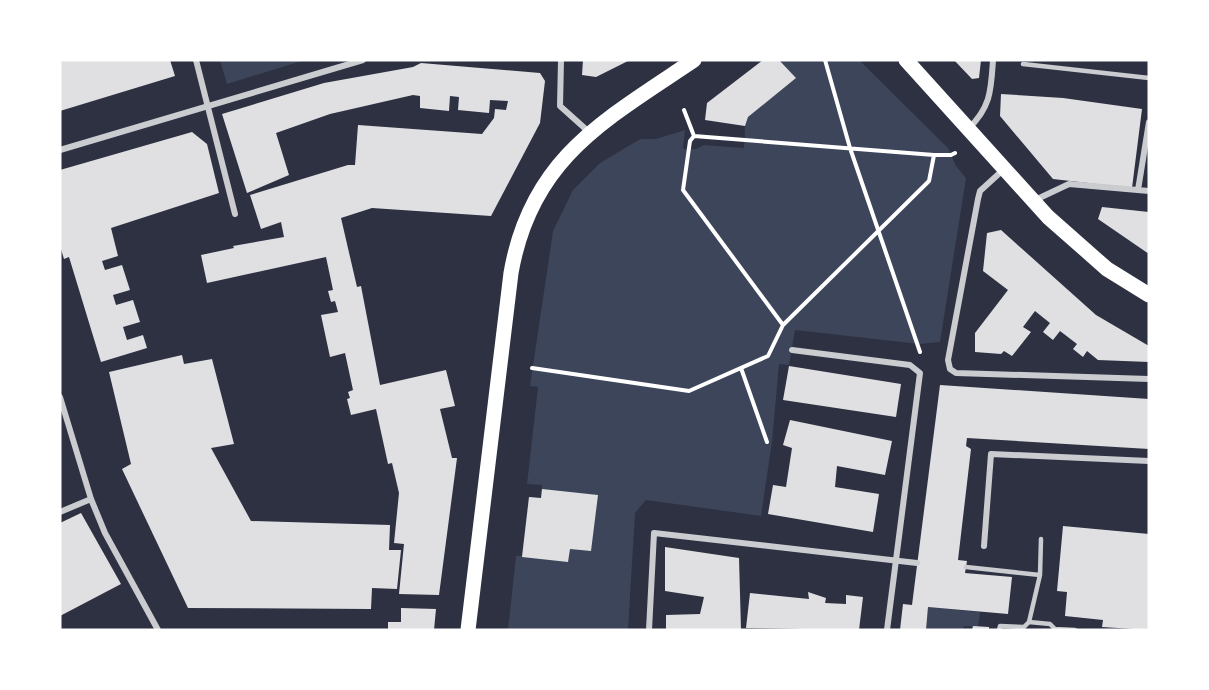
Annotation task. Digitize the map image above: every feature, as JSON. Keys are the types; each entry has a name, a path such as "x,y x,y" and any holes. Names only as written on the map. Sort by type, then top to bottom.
{"main road":[{"path":"468,630 515,253 539,194 567,155 589,132 693,60"},
{"path":"906,60 1033,201 1107,268 1149,295"}],"street":[{"path":"196,60 236,214"},
{"path":"60,150 363,60"},
{"path":"561,60 560,106 589,132"},
{"path":"968,129 983,115 990,93 993,60"},
{"path":"1138,190 1149,122"},
{"path":"1004,170 980,191 948,360 950,369 956,373 1149,379"},
{"path":"1033,201 1070,184 1149,191"},
{"path":"792,350 910,365 920,373 893,562 887,630"},
{"path":"60,397 91,499 105,533 158,630"},
{"path":"984,546 991,454 1149,461"},
{"path":"60,512 91,499"},
{"path":"649,630 654,532 916,563"}],"lane":[{"path":"1023,64 1149,78"},
{"path":"999,630 1000,626 1024,627 1029,622 1040,575 1041,539"},
{"path":"966,567 1040,575"},
{"path":"1029,622 1050,624 1055,629 1074,630"}],"path":[{"path":"825,60 850,148 920,348 920,373"},
{"path":"684,110 694,136"},
{"path":"694,136 934,155 955,153"},
{"path":"694,136 690,141 683,190 783,325"},
{"path":"532,368 688,391 768,356 783,325 929,180 934,155"},
{"path":"741,368 767,442"}],"shaded area":[{"path":"220,60 305,60 227,84"},
{"path":"779,60 859,60 948,148 956,166 966,178 940,342 919,344 795,330 789,365 779,364 772,442 761,516 646,500 635,513 628,630 508,630 516,556 522,556 529,497 541,498 542,485 527,484 538,387 530,386 553,231 573,190 600,163 641,139 656,139 685,130 683,149 696,149 704,145 744,148 745,126 748,117 796,78"},
{"path":"928,607 980,612 978,627 964,626 963,630 926,630"}],"building":[{"path":"60,60 170,60 175,76 60,111"},
{"path":"583,60 630,60 596,77 582,75"},
{"path":"763,60 779,60 796,78 748,117 745,126 705,120 707,103"},
{"path":"954,60 981,60 979,78 972,79"},
{"path":"421,63 540,73 545,81 540,123 491,216 372,208 341,218 357,287 361,286 380,385 446,370 455,406 440,409 452,458 457,458 439,595 399,594 404,544 394,543 399,493 392,463 388,464 376,409 351,415 347,399 350,398 348,392 353,390 345,353 330,357 321,315 338,312 335,301 331,302 328,291 333,290 326,257 207,283 201,255 234,248 233,246 284,237 281,222 261,229 250,195 348,165 355,165 358,125 482,134 494,118 495,109 506,110 508,101 490,100 489,113 458,110 459,97 450,96 449,111 420,108 420,96 413,95 330,114 276,133 289,175 247,193 222,114 324,83 413,67"},
{"path":"1001,94 1063,98 1142,109 1132,188 1053,179 1000,116"},
{"path":"192,132 207,144 219,193 111,228 118,256 102,261 105,270 122,265 130,290 113,295 116,305 133,300 140,322 123,327 127,340 143,335 147,348 101,362 69,257 64,259 60,246 60,170"},
{"path":"1102,207 1149,212 1149,254 1098,219"},
{"path":"1001,230 1096,315 1149,346 1149,362 1098,360 1087,351 1083,357 1073,349 1077,344 1060,331 1053,340 1043,332 1050,323 1035,311 1023,327 1031,332 1012,356 1004,351 1001,354 975,352 975,333 1008,290 983,271 987,233"},
{"path":"182,355 184,364 212,359 234,444 211,448 251,521 390,525 389,550 401,550 397,589 372,588 371,609 188,608 122,469 131,464 109,372"},
{"path":"789,366 901,384 896,417 783,400"},
{"path":"940,385 1149,399 1149,449 967,438 966,446 971,449 958,560 967,561 965,573 1012,577 1008,614 928,607 926,630 900,630 903,604 912,605"},
{"path":"790,420 892,441 885,475 837,466 835,487 879,494 873,532 768,514 773,485 786,487 792,448 783,445"},
{"path":"542,489 598,495 591,551 570,549 568,562 522,557 529,497 541,498"},
{"path":"81,513 121,584 60,616 60,523"},
{"path":"1063,526 1149,534 1149,630 1102,627 1103,620 1065,616 1067,592 1057,591"},
{"path":"665,547 739,558 741,630 666,630 666,615 700,614 704,597 665,591"},
{"path":"808,592 826,598 825,603 846,604 846,595 863,597 859,630 746,628 750,593 809,599"},
{"path":"401,608 436,609 434,630 388,630 388,622 401,622"},
{"path":"973,626 989,627 989,630 972,630"}]}
